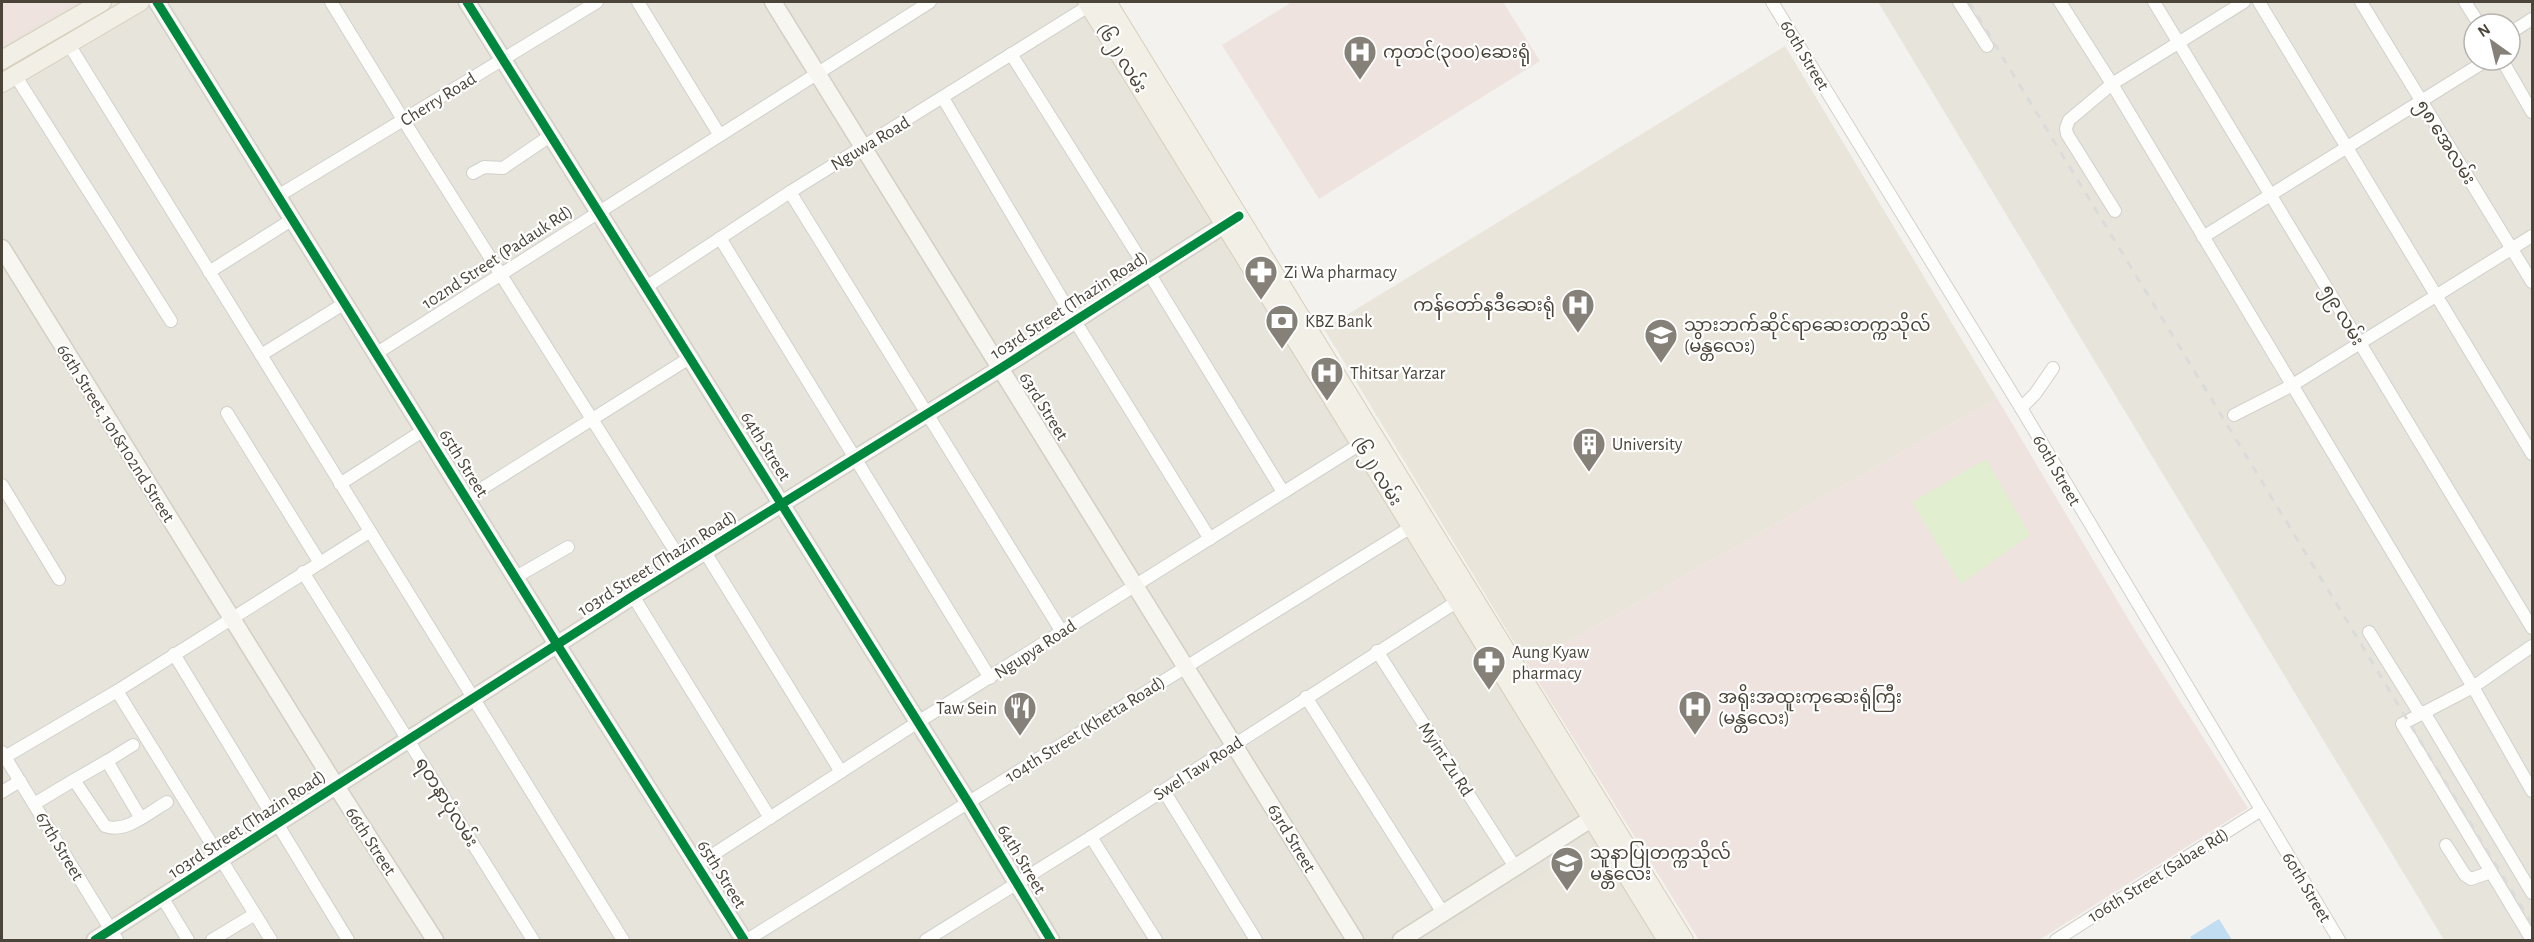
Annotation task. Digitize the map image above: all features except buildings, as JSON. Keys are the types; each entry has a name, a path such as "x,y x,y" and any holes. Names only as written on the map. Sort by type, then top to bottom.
{"main road":[{"path":"2,60 102,2"},
{"path":"8,79 140,2"},
{"name":"(၆၂) လမ်း","path":"1095,2 1599,814 1684,940"},
{"name":"(၆၂) လမ်း","path":"1599,814 1667,940"}],"street":[{"name":"65th Street","path":"157,2 558,646 746,940"},
{"path":"331,2 684,565"},
{"name":"64th Street","path":"467,2 783,504 1051,940"},
{"name":"Cherry Road","path":"278,196 597,2"},
{"path":"638,2 719,134"},
{"name":"63rd Street","path":"773,2 1355,940"},
{"name":"102nd Street (Padauk Rd)","path":"377,354 817,72 916,5 930,2"},
{"name":"Nguwa Road","path":"646,287 790,192 1095,2"},
{"name":"60th Street","path":"1772,2 2021,408 2339,940"},
{"path":"1959,2 1987,46"},
{"path":"2060,2 2112,84 2291,386 2474,687 2532,791"},
{"name":"၅၉ လမ်း","path":"2154,2 2532,628"},
{"path":"2115,211 2073,145 2066,128 2069,120 2112,84 2244,2"},
{"path":"2259,2 2532,454"},
{"name":"၅၈ အေလမ်း","path":"2361,2 2532,282"},
{"path":"68,43 623,940"},
{"path":"1011,54 1283,492"},
{"path":"2203,237 2468,72"},
{"path":"2509,72 2532,112"},
{"path":"8,79 171,321"},
{"path":"943,98 1210,539"},
{"path":"473,173 484,166 504,168 550,136"},
{"path":"790,192 925,414 1062,632"},
{"path":"209,272 293,219"},
{"name":"103rd Street (Thazin Road)","path":"95,940 114,935 162,897 276,824 633,596 1076,321 1232,220"},
{"path":"2234,415 2291,386 2532,236"},
{"path":"720,238 990,678"},
{"name":"66th Street, 101&102nd Street","path":"2,248 231,618"},
{"path":"261,355 345,303"},
{"path":"467,498 691,357"},
{"path":"2021,408 2035,394 2053,368"},
{"path":"227,413 320,562"},
{"path":"340,484 424,430"},
{"name":"Ngupya Road","path":"697,865 918,722 1367,440"},
{"path":"2,485 59,579"},
{"name":"104th Street (Khetta Road)","path":"746,940 1418,523"},
{"path":"3,754 117,691 369,532"},
{"path":"516,577 568,547"},
{"path":"705,552 841,772"},
{"name":"ရတနာပုံလမ်း","path":"303,573 533,940"},
{"path":"633,596 770,818"},
{"name":"Swel Taw Road","path":"926,940 944,936 1017,885 1463,597"},
{"name":"66th Street","path":"231,618 434,940"},
{"path":"2369,632 2422,713 2532,893"},
{"path":"2532,646 2474,687 2402,724 2532,940"},
{"name":"Myint Zu Rd","path":"1377,651 1515,867"},
{"path":"174,654 348,940"},
{"path":"117,691 272,940"},
{"path":"1306,697 1443,913"},
{"path":"34,804 133,745"},
{"name":"67th Street","path":"3,754 114,935"},
{"path":"107,761 140,818"},
{"path":"74,780 105,826 117,829 167,802"},
{"path":"2,792 20,781"},
{"path":"1164,791 1256,940"},
{"name":"106th Street (Sabae Rd)","path":"2056,940 2261,810"},
{"path":"1401,940 1599,814"},
{"path":"1091,837 1156,940"},
{"path":"2446,845 2465,875 2471,879 2491,872"},
{"path":"162,897 188,940"},
{"path":"212,940 255,914"}],"shaded area":[{"path":"2,2 1095,2 1673,940 116,940 112,936 105,940 2,940"},
{"path":"2,2 79,2 2,46"},
{"path":"1292,2 1503,2 1540,61 1319,199 1222,45"},
{"path":"1878,2 2532,2 2532,940 2444,940"},
{"name":"သွားဘက်ဆိုင်ရာဆေးတက္ကသိုလ် (မန္တလေး)","path":"1785,46 1997,398 1528,665 1324,329"},
{"path":"1997,398 2136,632 2248,808 2039,940 1699,940 1528,665"},
{"name":"သူနာပြုတက္ကသိုလ် မန္တလေး","path":"1590,843 1652,940 1435,940"}],"green space":[{"path":"1986,459 2030,535 1961,584 1912,502"}],"water":[{"path":"2219,919 2232,940 2192,940 2190,937"}],"railway":[{"path":"1969,2 2532,924"}],"cycle path":[{"path":"157,2 744,940"},
{"path":"467,2 968,802 1051,940"},
{"path":"95,940 633,596 1001,368 1239,216"}],"place":[{"name":"ကုတင်(၃၀၀)ဆေးရုံ","path":"1360,81"},
{"name":"Zi Wa pharmacy","path":"1261,301"},
{"name":"ကန်တော်နဒီဆေးရုံ","path":"1578,334"},
{"name":"KBZ Bank","path":"1282,350"},
{"name":"သွားဘက်ဆိုင်ရာဆေးတက္ကသိုလ် (မန္တလေး)","path":"1661,364"},
{"name":"Thitsar Yarzar","path":"1327,402"},
{"name":"University","path":"1589,473"},
{"name":"Aung Kyaw pharmacy","path":"1489,691"},
{"name":"အရိုးအထူးကုဆေးရုံကြီး (မန္တလေး)","path":"1695,736"},
{"name":"Taw Sein","path":"1020,737"},
{"name":"သူနာပြုတက္ကသိုလ် မန္တလေး","path":"1567,892"}]}
